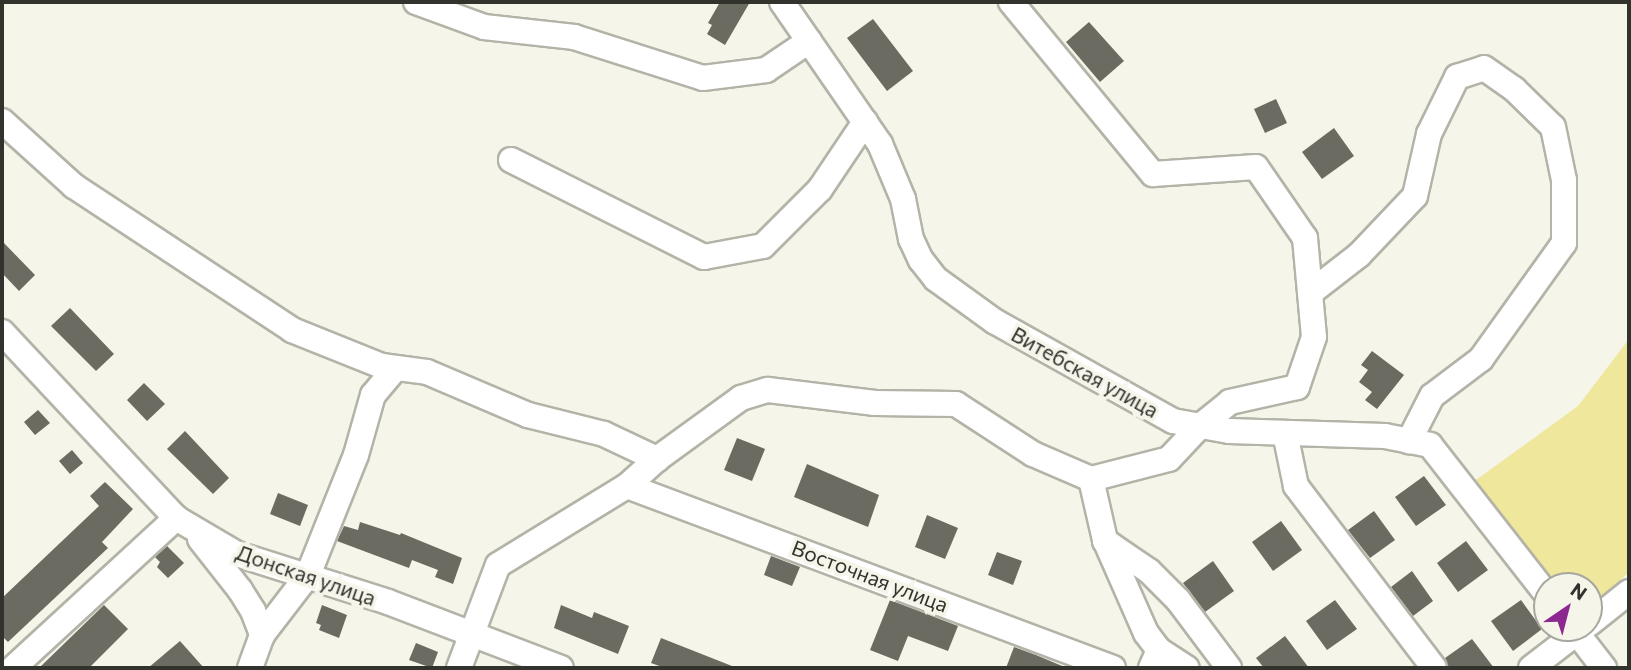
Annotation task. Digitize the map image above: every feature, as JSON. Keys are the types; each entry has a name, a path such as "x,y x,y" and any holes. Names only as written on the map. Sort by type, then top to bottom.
{"street":[{"path":"416,2 484,27 574,37 703,78 766,70 808,41"},
{"name":"Витебская улица","path":"782,2 865,122 895,173 911,239 921,260 936,279 994,321 1063,362 1173,421 1229,431 1385,436 1420,443"},
{"path":"459,668 498,565 627,486 657,459 741,398 768,390 876,402 956,404 1033,454 1091,479 1169,459 1200,426 1230,402 1297,387 1314,337 1306,238 1256,167 1153,174 1011,2"},
{"path":"1310,293 1359,255 1415,196 1429,134 1457,77 1483,68 1514,89 1553,127 1564,180 1564,243 1481,359 1432,396 1420,443 1533,578"},
{"path":"2,121 74,186 292,330 382,366 426,372 528,415 604,435 657,459"},
{"path":"511,160 704,257 763,246 820,189 865,122"},
{"name":"Донская улица","path":"2,332 183,523 237,554 308,575 561,668"},
{"path":"250,668 262,635 308,575 356,455 373,395 396,368"},
{"path":"1285,433 1296,486 1434,668"},
{"path":"1091,479 1105,540 1155,659 1187,668"},
{"name":"Восточная улица","path":"627,486 1113,668"},
{"path":"13,668 183,523 240,590 253,611 262,635"},
{"path":"1105,540 1149,571 1178,600 1229,668"},
{"path":"1603,612 1629,593"},
{"path":"1531,668 1564,642"},
{"path":"1589,642 1604,668"}],"shaded area":[{"path":"1629,339 1629,572 1603,596 1603,572 1540,572 1469,485 1578,406"}],"building":[{"path":"720,2 750,2 725,45 707,34 712,25 708,23"},
{"path":"873,19 913,71 887,91 847,38"},
{"path":"1089,22 1124,61 1100,82 1066,42"},
{"path":"1276,99 1287,123 1265,133 1254,109"},
{"path":"1334,128 1354,156 1322,179 1302,152"},
{"path":"2,241 35,275 19,291 2,273"},
{"path":"70,308 114,354 96,371 51,326"},
{"path":"1372,351 1404,375 1377,409 1365,400 1372,392 1359,382 1368,370 1361,365"},
{"path":"144,383 165,404 147,421 127,400"},
{"path":"38,410 50,423 35,435 24,422"},
{"path":"185,431 229,478 213,494 167,449"},
{"path":"737,438 765,449 752,481 724,470"},
{"path":"72,450 83,463 70,474 59,461"},
{"path":"807,464 879,495 868,527 794,497"},
{"path":"1424,476 1446,505 1416,526 1395,497"},
{"path":"105,482 133,509 102,542 108,548 8,642 2,636 2,598 99,506 90,496"},
{"path":"278,493 308,505 300,526 270,514"},
{"path":"1374,511 1395,540 1370,558 1348,530"},
{"path":"927,515 958,528 945,559 915,547"},
{"path":"1281,521 1302,550 1273,571 1252,542"},
{"path":"360,522 400,535 401,533 462,558 453,584 435,577 438,570 412,560 409,568 337,541 344,526 358,530"},
{"path":"1466,541 1488,570 1458,592 1437,563"},
{"path":"167,546 184,563 168,578 157,567 160,562 155,557"},
{"path":"997,552 1022,561 1013,585 988,575"},
{"path":"771,556 800,567 792,586 764,575"},
{"path":"1213,561 1234,591 1205,612 1183,583"},
{"path":"1412,571 1433,601 1413,616 1391,587"},
{"path":"890,600 958,626 948,651 908,636 898,661 870,650"},
{"path":"1335,600 1357,629 1327,650 1306,621"},
{"path":"1521,600 1533,617 1533,636 1513,651 1491,621"},
{"path":"104,605 128,629 89,668 39,668"},
{"path":"322,605 347,615 339,638 319,630 321,625 316,623"},
{"path":"561,605 592,618 594,612 629,626 618,654 554,628"},
{"path":"1285,636 1309,668 1264,668 1256,658"},
{"path":"661,638 732,668 665,668 651,663"},
{"path":"1472,639 1494,668 1449,668 1445,658"},
{"path":"180,641 204,668 148,668"},
{"path":"416,643 438,652 432,668 409,660"},
{"path":"1014,647 1036,655 1067,668 1006,668"}]}
